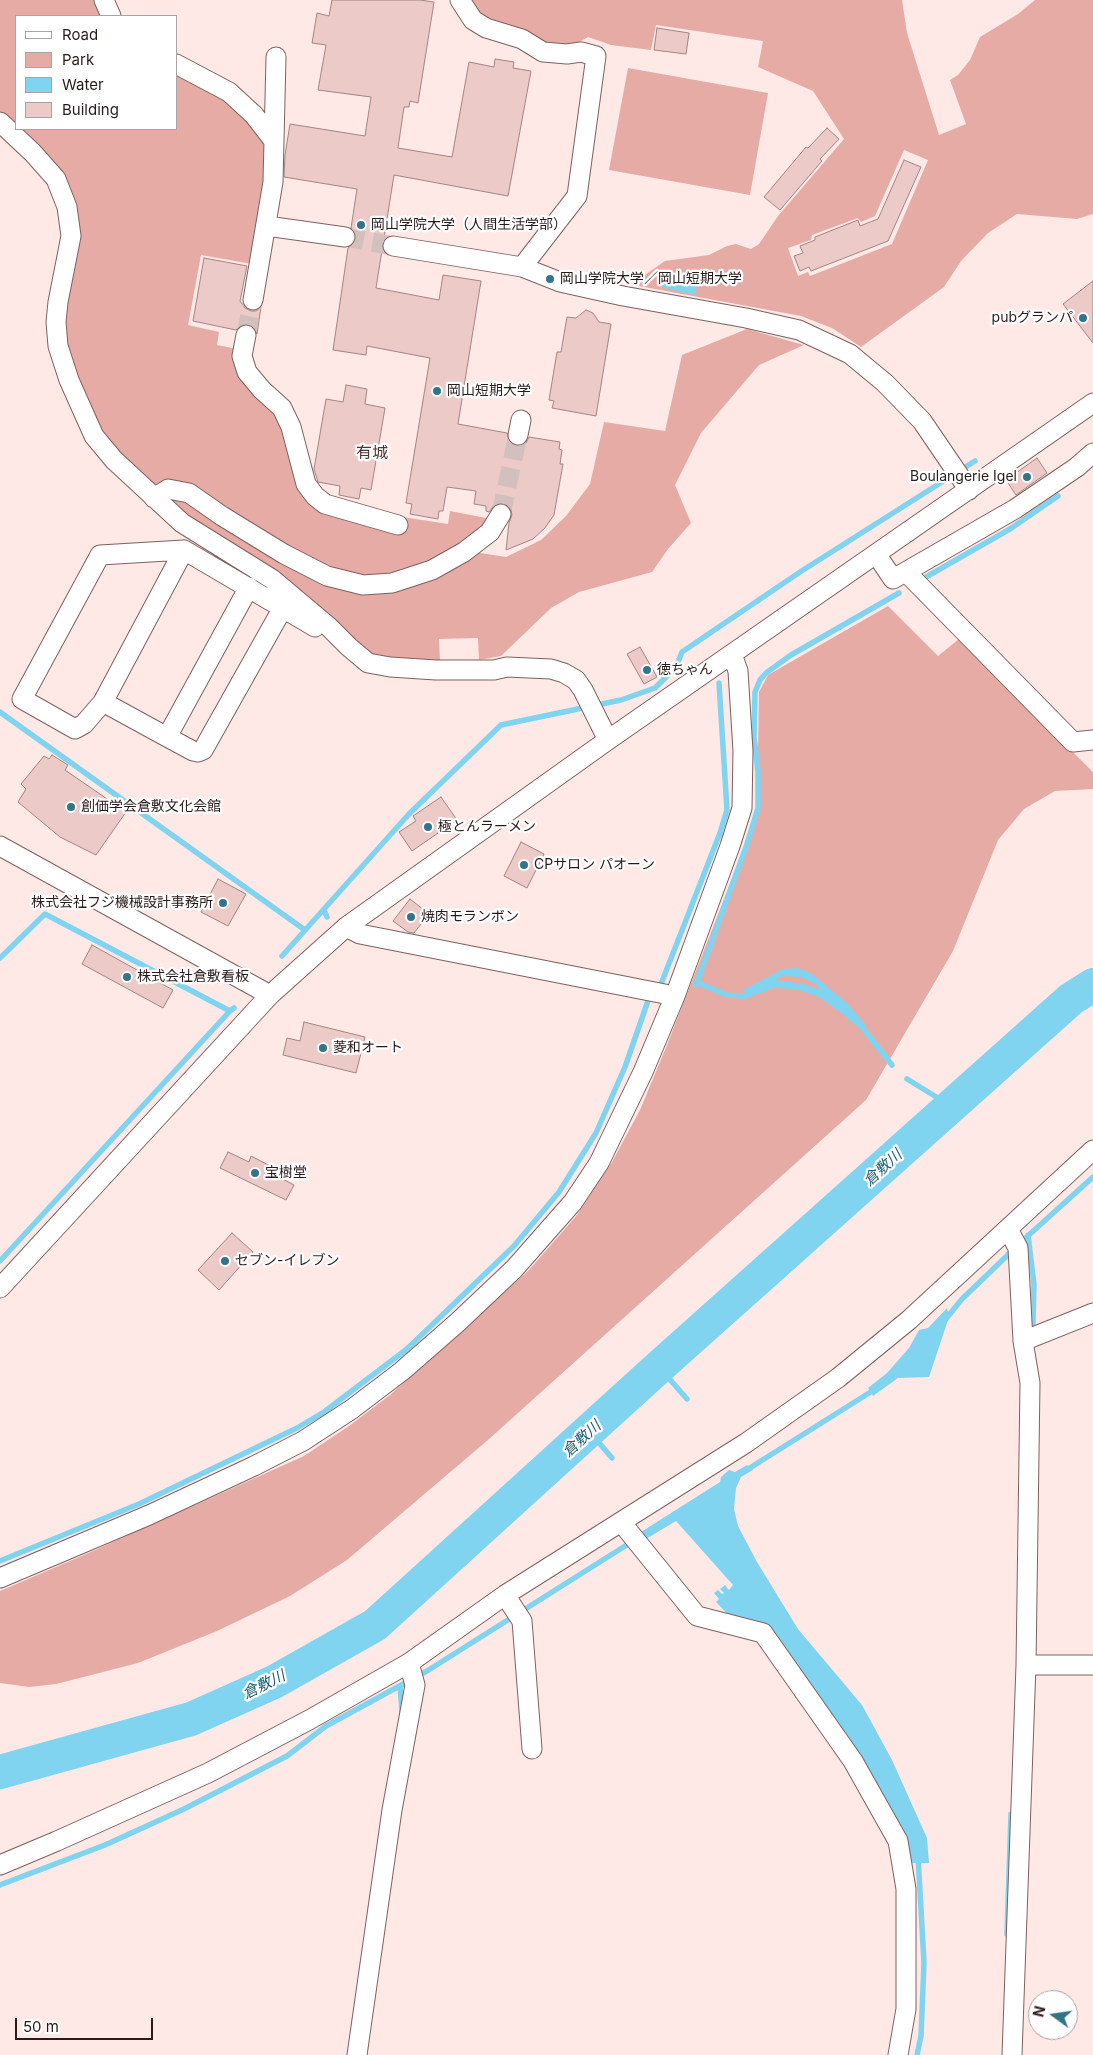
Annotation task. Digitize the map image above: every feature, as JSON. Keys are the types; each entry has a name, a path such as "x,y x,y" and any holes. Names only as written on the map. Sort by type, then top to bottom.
{"street":[{"path":"104,0 111,15"},
{"path":"460,0 473,20 486,28 522,38 543,52 567,54 581,52 596,56 577,196 522,267"},
{"path":"253,300 273,182 276,57"},
{"path":"178,65 229,92 254,115 274,141"},
{"path":"0,122 34,152 56,179 67,207 71,236 58,302 56,322 58,346 69,380 94,436 114,460 182,523 272,579 330,627 368,663 390,667 436,670 494,670 507,667 551,669 576,680 608,740"},
{"path":"267,226 345,237"},
{"path":"393,246 522,267 560,282 799,330 850,354 885,383 922,421 960,477"},
{"path":"246,334 242,356 247,372 262,390 282,408 292,427 306,484 315,496 325,504 398,525"},
{"path":"0,1288 270,995 346,927 608,740 876,554 960,477 1093,403"},
{"path":"876,554 893,579 1015,509 1077,467 1093,453"},
{"path":"154,498 168,489 189,492 222,516 284,554 327,576 363,585 392,583 432,570 464,552 490,532 501,514"},
{"path":"184,550 103,702 84,724 75,729 22,699 100,555 184,550 349,647"},
{"path":"906,572 1072,742 1093,740"},
{"path":"167,737 249,587"},
{"path":"103,702 193,751 204,750 280,612"},
{"path":"0,1578 148,1515 303,1441 352,1409 402,1371 514,1269 573,1202 599,1163 613,1136 664,992 730,846 742,808 743,751 738,671 732,654"},
{"path":"0,846 270,995"},
{"path":"346,927 360,934 664,992"},
{"path":"0,1865 208,1772 309,1720 412,1674 514,1608 621,1522 746,1443 838,1378 909,1320 1014,1239 1093,1150"},
{"path":"1012,2055 1026,1665 1030,1383 1023,1341 1014,1239"},
{"path":"1023,1341 1093,1314"},
{"path":"621,1522 697,1616 763,1633 854,1761 898,1841 906,1890 906,2009 898,2055"},
{"path":"514,1608 532,1749"},
{"path":"1026,1665 1093,1665"},
{"path":"357,2055 412,1674"}],"green space":[{"path":"0,0 100,0 106,15 15,15 15,127 0,113"},
{"path":"466,0 902,0 907,33 939,135 966,124 950,80 958,75 970,60 980,37 1018,14 1035,0 1093,0 1093,214 1077,219 1017,214 988,233 961,261 944,287 861,347 832,328 801,316 639,286 642,277 665,261 709,255 727,246 736,244 751,249 759,244 778,216 844,139 813,91 758,67 763,41 656,25 651,50 611,45 588,37 569,48 546,47 484,20","holes":["904,150 928,160 892,244 810,276 808,272 798,276 788,248 811,240 812,235 858,218 861,222 875,216"]},
{"path":"628,68 768,93 750,195 609,170"},
{"path":"178,69 213,86 267,138 266,177 252,264 201,255 188,325 219,332 217,345 237,349 281,421 301,486 399,531 403,517 448,524 450,511 491,519 478,534 421,568 369,578 321,565 174,483 155,485 118,453 101,430 79,388 67,351 61,319 78,237 18,130 178,130"},
{"path":"747,329 804,345 759,365 701,433 675,485 691,523 668,549 652,572 579,592 551,608 501,656 479,660 478,638 439,639 440,660 411,662 373,659 309,598 198,523 168,499 170,494 370,593 474,552 506,557 541,540 566,516 590,484 604,422 665,431 682,355"},
{"path":"888,606 938,656 959,639 1093,772 1093,789 1055,791 1024,809 998,840 953,951 866,1100 489,1439 347,1560 290,1596 217,1631 138,1663 56,1684 29,1687 0,1683 0,1591 304,1456 349,1426 390,1395 529,1270 577,1215 612,1162 640,1110 747,840 757,808 759,692 768,675"}],"water":[{"path":"664,274 698,282 695,295 661,287"},
{"path":"797,968 811,973 847,1003 866,1025 860,1029 819,997 796,989 774,988 750,997 743,990 783,969","holes":["786,976 801,977 816,984 820,990 804,984 776,980 779,977"]},
{"path":"947,1308 949,1317 929,1377 898,1378 873,1396 868,1388 887,1373 909,1348 919,1330 928,1328"},
{"path":"747,1465 753,1470 741,1477 736,1488 734,1509 738,1526 757,1562 798,1629 862,1705 892,1760 927,1838 929,1863 911,1863 855,1749 783,1651 731,1618 716,1602 719,1599 714,1593 718,1590 722,1594 724,1593 720,1589 725,1585 729,1590 733,1585 676,1521 646,1539 641,1532 720,1482 721,1477 729,1470 735,1472"}],"building":[{"path":"332,0 420,0 434,2 418,103 410,101 409,107 404,107 398,148 452,157 469,62 494,67 495,59 514,62 513,68 531,71 508,196 394,175 376,288 439,300 443,275 481,281 458,424 507,433 510,443 516,446 526,443 529,437 560,442 559,449 562,450 560,464 563,464 554,515 545,528 533,539 506,550 509,523 512,515 511,509 506,504 501,503 495,504 489,512 486,511 486,506 474,504 476,491 447,487 443,511 439,511 438,519 410,514 412,504 406,503 430,358 367,346 366,355 333,350 348,248 354,244 356,239 355,232 351,228 357,189 284,177 290,124 365,136 371,97 318,90 326,45 312,43 317,13 329,16"},
{"path":"657,28 689,33 686,54 654,50"},
{"path":"827,128 839,139 820,159 822,161 780,210 764,197 806,147 808,148"},
{"path":"904,160 921,167 888,241 811,271 809,267 800,271 794,256 803,253 800,246 815,240 815,237 858,220 860,226 878,219"},
{"path":"204,258 247,266 240,301 245,308 251,311 256,311 261,307 257,334 254,327 249,324 242,325 236,330 193,321"},
{"name":"pubグランパ","path":"1093,281 1093,343 1063,304"},
{"path":"586,310 593,313 599,322 611,324 596,416 552,408 554,401 549,400 557,352 561,352 567,317 576,318"},
{"path":"346,385 367,389 365,404 385,408 371,490 361,488 359,499 339,495 340,486 318,482 314,469 326,399 343,402"},
{"name":"Boulangerie Igel","path":"1037,458 1047,473 1016,495 1006,480"},
{"name":"徳ちゃん","path":"640,647 657,677 644,684 627,654"},
{"name":"創価学会倉敷文化会館","path":"52,755 68,765 65,770 126,812 96,855 60,837 18,802 26,789 21,784 44,756 49,759"},
{"name":"極とんラーメン","path":"441,797 457,820 412,851 399,832 416,821 413,816"},
{"name":"CPサロン パオーン","path":"521,842 544,854 527,888 504,876"},
{"name":"株式会社フジ機械設計事務所","path":"218,879 246,894 228,926 201,912"},
{"name":"焼肉モランボン","path":"410,899 429,914 414,933 408,932 393,921"},
{"name":"株式会社倉敷看板","path":"92,945 173,990 163,1008 82,964"},
{"name":"菱和オート","path":"304,1022 365,1037 356,1073 283,1055 287,1038 300,1041"},
{"name":"宝樹堂","path":"228,1152 249,1162 251,1156 280,1171 277,1176 294,1185 286,1200 220,1168"},
{"name":"セブン-イレブン","path":"232,1233 253,1252 219,1290 198,1270"}],"waterway":[{"path":"282,956 409,814 501,725 621,700 655,688 676,667 682,652 800,572 975,461"},
{"path":"919,581 1010,529 1058,496"},
{"path":"696,985 746,847 758,808 758,772 754,737 755,692 760,680 766,673 791,655 899,593"},
{"path":"657,988 661,984 720,833 727,810 719,683"},
{"path":"0,712 305,930"},
{"path":"324,910 327,917"},
{"path":"0,958 45,914 230,1011 234,1008"},
{"path":"696,982 727,995 744,996 753,992"},
{"name":"倉敷川","path":"0,1772 191,1719 274,1682 375,1625 659,1367 1071,999 1093,985"},
{"path":"0,1561 139,1504 297,1428 324,1412 407,1349 514,1246 559,1192 596,1133 625,1067 650,995"},
{"path":"0,1261 230,1011"},
{"path":"859,1023 892,1065"},
{"path":"907,1079 951,1106"},
{"path":"1020,1243 1093,1177"},
{"path":"1028,1235 1034,1284 1033,1323"},
{"path":"945,1320 962,1299 1013,1250"},
{"path":"659,1367 687,1399"},
{"path":"745,1471 877,1388"},
{"path":"589,1431 612,1458"},
{"path":"0,1885 105,1845 184,1809 287,1756 326,1726 427,1671 633,1541"},
{"path":"400,1686 402,1711"},
{"path":"1007,1934 1011,1814"},
{"path":"917,2055 921,2036 924,1963 918,1855"}],"tunnel":[{"path":"345,237 393,246"},
{"path":"246,335 253,300"},
{"path":"501,514 518,435"}],"place":[{"name":"岡山学院大学（人間生活学部）","path":"361,225"},
{"name":"岡山学院大学／岡山短期大学","path":"550,279"},
{"name":"pubグランパ","path":"1083,318"},
{"name":"岡山短期大学","path":"437,391"},
{"name":"Boulangerie Igel","path":"1027,477"},
{"name":"徳ちゃん","path":"647,670"},
{"name":"創価学会倉敷文化会館","path":"71,807"},
{"name":"極とんラーメン","path":"428,827"},
{"name":"CPサロン パオーン","path":"524,865"},
{"name":"株式会社フジ機械設計事務所","path":"223,903"},
{"name":"焼肉モランボン","path":"411,917"},
{"name":"株式会社倉敷看板","path":"127,977"},
{"name":"菱和オート","path":"323,1048"},
{"name":"宝樹堂","path":"255,1173"},
{"name":"セブン-イレブン","path":"225,1261"}],"district":[{"name":"有城","path":"372,453"}]}
